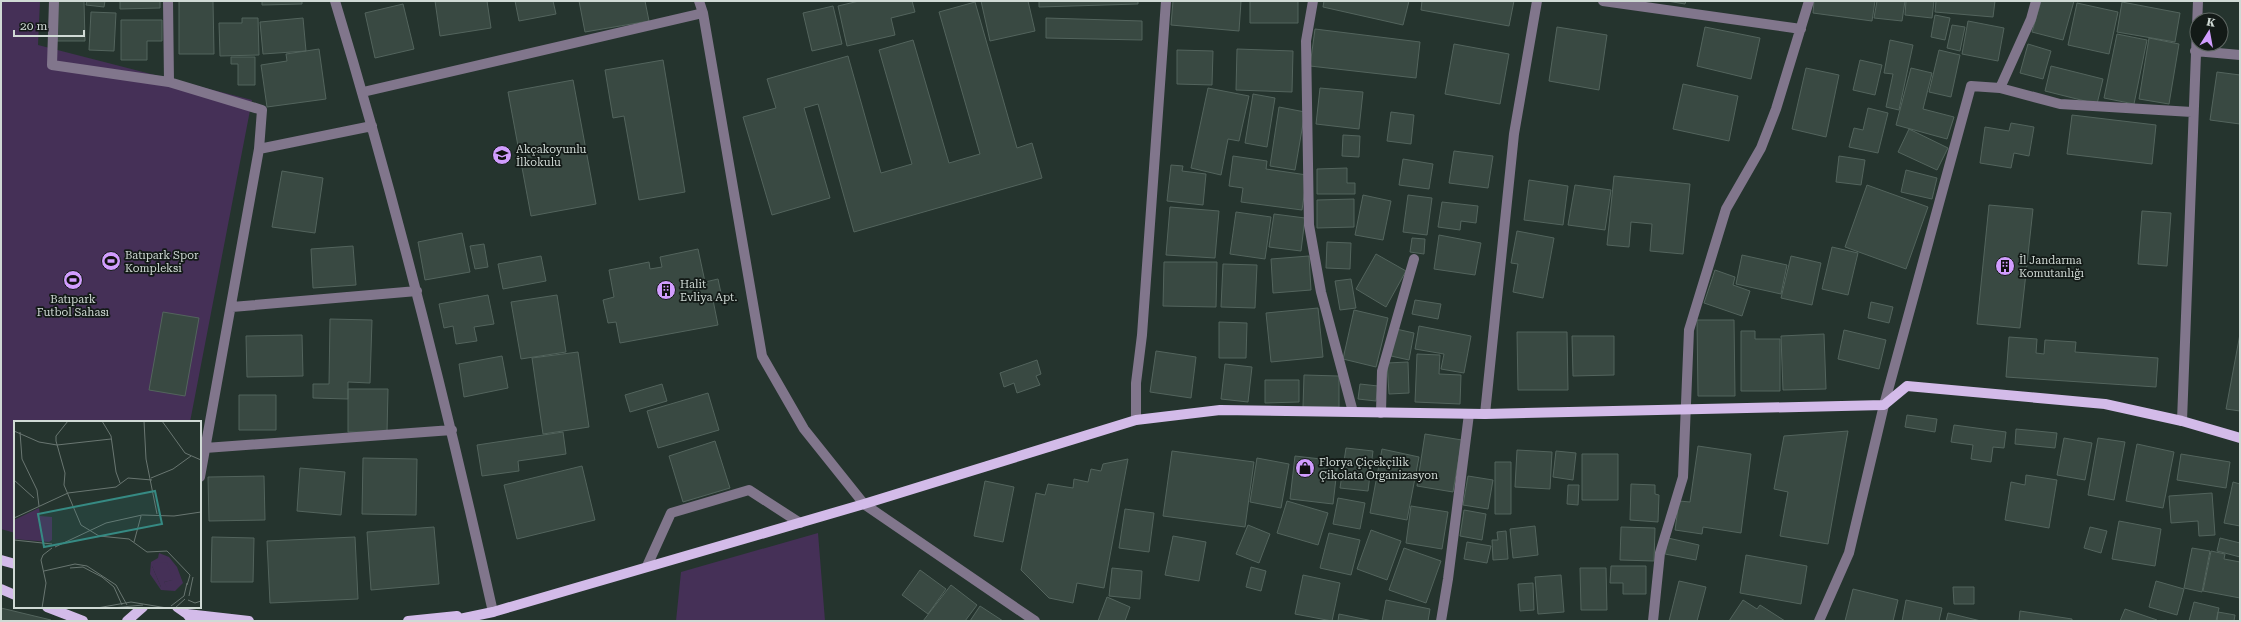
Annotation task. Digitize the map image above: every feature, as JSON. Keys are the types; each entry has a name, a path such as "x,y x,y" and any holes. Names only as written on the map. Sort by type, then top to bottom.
{"main road":[{"path":"450,621 493,612 647,566 800,523 1136,420 1220,410 1485,414 1884,405 1907,386 2105,404 2182,421 2240,438"},
{"path":"1,560 14,564"},
{"path":"1,589 14,595"},
{"path":"50,608 83,621"},
{"path":"127,621 141,608"},
{"path":"178,608 190,617 249,621"},
{"path":"408,621 493,612"}],"street":[{"path":"54,1 52,65 170,82 262,110 259,149 232,307 201,471"},
{"path":"168,1 170,82"},
{"path":"335,1 363,92 417,291 452,430 493,612"},
{"path":"699,1 703,13 762,356 804,429 864,504 1035,621"},
{"path":"1136,420 1136,383 1142,336 1166,1"},
{"path":"1314,1 1306,41 1309,225 1320,292 1353,412"},
{"path":"1485,414 1514,134 1537,1"},
{"path":"1603,1 1802,29"},
{"path":"1653,621 1660,553 1683,477 1687,410 1689,330 1708,263 1726,209 1761,148 1802,29 1809,1"},
{"path":"2000,88 2031,19 2036,1"},
{"path":"2197,12 2198,1"},
{"path":"363,92 703,13"},
{"path":"2182,421 2195,52"},
{"path":"2206,52 2240,55"},
{"path":"1819,621 1849,553 1884,405 1971,86 2000,88 2060,104 2192,112"},
{"path":"259,149 372,126"},
{"path":"1381,412 1382,371 1414,259"},
{"path":"232,307 417,291"},
{"path":"1441,621 1448,579 1469,414"},
{"path":"205,448 452,430"},
{"path":"647,566 671,513 749,490 800,523"}],"shaded area":[{"name":"Batıpark Spor Kompleksi","path":"1,1 40,1 38,45 252,100 190,421 14,421 14,533 1,529"},
{"path":"818,533 825,621 676,621 681,572"}],"building":[{"path":"55,1 84,1 85,41 56,41"},
{"path":"87,1 105,1 104,7 86,5"},
{"path":"120,1 160,1 160,8 120,9"},
{"path":"179,1 213,1 214,54 179,54"},
{"path":"262,1 302,1 302,4 262,5"},
{"path":"435,1 487,1 491,28 440,36"},
{"path":"515,1 553,1 556,14 519,21"},
{"path":"579,1 645,1 649,21 585,32"},
{"path":"859,1 912,1 915,12 891,18 895,35 847,46 838,6"},
{"path":"981,1 1028,1 1035,31 990,41"},
{"path":"1039,1 1138,1 1138,4 1039,7"},
{"path":"1173,1 1241,1 1239,31 1171,25"},
{"path":"1250,1 1298,1 1298,23 1250,23"},
{"path":"1324,1 1409,1 1403,25 1323,7"},
{"path":"1422,1 1514,1 1509,26 1421,10"},
{"path":"1667,1 1686,1 1685,4"},
{"path":"1814,1 1875,1 1872,21 1813,13"},
{"path":"1877,1 1905,1 1902,21 1874,18"},
{"path":"1906,1 1934,1 1932,18 1905,15"},
{"path":"1936,1 1995,1 1993,17 1935,12"},
{"path":"2041,1 2074,1 2063,40 2032,32"},
{"path":"975,2 1017,148 1032,143 1042,178 854,232 818,104 804,108 830,198 772,215 743,117 776,108 767,79 848,56 881,173 912,164 879,50 913,40 949,163 980,154 939,12"},
{"path":"2122,2 2180,13 2175,42 2117,32"},
{"path":"2077,3 2118,12 2109,54 2068,45"},
{"path":"403,4 414,49 375,58 365,13"},
{"path":"833,6 842,44 812,51 803,13"},
{"path":"91,12 116,13 114,51 89,50"},
{"path":"1935,15 1950,18 1945,40 1931,37"},
{"path":"242,18 258,18 259,55 220,56 219,23 242,23"},
{"path":"303,18 306,51 263,54 260,22"},
{"path":"1046,18 1142,21 1142,40 1046,38"},
{"path":"121,20 162,20 162,41 147,41 147,60 121,60"},
{"path":"1968,21 2004,28 1998,61 1962,54"},
{"path":"1952,25 1965,27 1960,51 1947,48"},
{"path":"1557,27 1607,35 1599,90 1549,81"},
{"path":"1705,27 1760,38 1751,79 1697,66"},
{"path":"1315,29 1420,42 1416,78 1310,66"},
{"path":"2117,34 2147,40 2134,104 2104,98"},
{"path":"2149,38 2179,44 2169,104 2139,99"},
{"path":"1890,40 1913,45 1899,110 1886,107 1893,74 1884,73"},
{"path":"1454,44 1509,54 1500,104 1445,94"},
{"path":"2028,44 2051,51 2043,79 2020,73"},
{"path":"319,49 326,99 267,107 261,65 287,61 286,54"},
{"path":"1237,49 1293,51 1292,92 1236,90"},
{"path":"1177,50 1213,51 1212,85 1177,84"},
{"path":"1939,50 1960,55 1951,97 1929,92"},
{"path":"231,57 255,57 255,85 238,85 238,64 231,64"},
{"path":"663,60 685,192 639,200 624,116 613,118 605,70"},
{"path":"1860,60 1882,65 1875,95 1853,90"},
{"path":"2051,66 2103,79 2097,104 2045,91"},
{"path":"1806,68 1839,75 1826,137 1792,129"},
{"path":"1911,68 1932,73 1923,109 1954,117 1947,139 1896,125"},
{"path":"2217,72 2240,75 2240,124 2210,120"},
{"path":"573,80 596,204 531,216 508,92"},
{"path":"1683,84 1738,96 1729,141 1673,129"},
{"path":"1208,88 1249,96 1239,141 1228,139 1221,175 1191,168"},
{"path":"1320,88 1363,92 1359,129 1316,124"},
{"path":"1253,94 1275,98 1267,147 1245,143"},
{"path":"1279,107 1305,112 1295,170 1270,166"},
{"path":"1868,108 1888,113 1878,153 1849,147 1854,128 1863,130"},
{"path":"1391,112 1414,115 1411,144 1387,141"},
{"path":"2072,115 2156,125 2152,164 2067,154"},
{"path":"2011,123 2034,127 2029,156 2014,153 2011,168 1980,163 1985,127 2009,131"},
{"path":"1909,129 1948,148 1937,170 1898,152"},
{"path":"1343,135 1360,136 1359,157 1342,156"},
{"path":"1454,151 1493,156 1488,188 1449,183"},
{"path":"1233,156 1267,161 1266,169 1307,175 1302,210 1241,202 1243,188 1229,186"},
{"path":"1839,156 1865,160 1861,185 1836,182"},
{"path":"1403,159 1433,164 1429,189 1399,185"},
{"path":"1171,165 1183,166 1182,171 1206,174 1203,205 1167,201"},
{"path":"1347,168 1347,183 1355,183 1355,194 1317,194 1317,169"},
{"path":"1906,170 1937,178 1932,199 1901,192"},
{"path":"282,171 323,178 315,233 272,227"},
{"path":"1614,176 1690,184 1683,254 1650,251 1652,224 1631,222 1629,247 1607,245"},
{"path":"1529,180 1568,186 1563,225 1524,220"},
{"path":"1575,185 1611,190 1605,230 1568,225"},
{"path":"1867,185 1928,207 1906,269 1845,247"},
{"path":"1363,195 1391,201 1383,240 1355,235"},
{"path":"1408,195 1432,198 1427,235 1403,232"},
{"path":"1354,199 1354,227 1317,228 1317,200"},
{"path":"1442,202 1478,206 1476,223 1461,221 1460,230 1438,227"},
{"name":"İl Jandarma Komutanlığı","path":"1989,205 2033,209 2020,328 1977,324"},
{"path":"1170,207 1219,211 1215,258 1166,255"},
{"path":"2142,211 2171,213 2167,266 2138,264"},
{"path":"1236,212 1271,217 1265,259 1230,254"},
{"path":"1274,214 1305,218 1301,251 1269,247"},
{"path":"1517,231 1554,238 1543,298 1513,292 1518,264 1511,263"},
{"path":"462,233 470,272 425,280 418,242"},
{"path":"1439,235 1481,243 1475,275 1434,269"},
{"path":"1412,238 1425,239 1424,254 1410,252"},
{"path":"1327,242 1351,243 1350,269 1326,268"},
{"path":"484,244 488,267 475,269 470,246"},
{"path":"353,246 356,285 313,288 311,249"},
{"path":"1832,247 1858,253 1848,295 1822,289"},
{"name":"Halit Evliya Apt.","path":"698,249 705,282 718,279 722,298 713,300 718,325 620,343 616,322 608,323 603,300 614,297 609,270 649,262 650,269 662,267 660,257"},
{"path":"1376,254 1406,271 1386,307 1356,289"},
{"path":"1742,255 1787,265 1781,294 1736,284"},
{"path":"541,256 546,281 503,289 498,264"},
{"path":"1309,256 1311,290 1273,293 1271,259"},
{"path":"1791,256 1821,263 1812,305 1781,298"},
{"path":"1164,262 1217,262 1216,307 1163,306"},
{"path":"1223,264 1257,265 1255,308 1221,307"},
{"path":"1715,270 1735,277 1733,285 1750,291 1742,316 1704,303"},
{"path":"1351,279 1356,308 1340,310 1335,281"},
{"path":"488,295 494,324 474,327 477,341 456,344 453,326 444,328 439,304"},
{"path":"557,295 566,352 521,359 511,302"},
{"path":"1415,300 1441,304 1438,319 1412,314"},
{"path":"1871,302 1893,307 1889,323 1868,318"},
{"path":"1318,308 1323,357 1271,362 1266,313"},
{"path":"1354,310 1388,318 1376,367 1343,359"},
{"path":"163,312 199,318 185,396 149,390"},
{"path":"330,319 372,320 370,383 348,382 348,399 313,398 313,384 329,384"},
{"path":"1697,320 1734,320 1735,396 1698,396"},
{"path":"1219,322 1247,323 1246,358 1219,358"},
{"path":"1419,326 1471,336 1464,373 1441,369 1444,354 1415,349"},
{"path":"1396,329 1414,333 1409,360 1391,356"},
{"path":"1844,330 1886,340 1879,369 1838,359"},
{"path":"1741,331 1755,331 1755,339 1780,339 1780,391 1741,391"},
{"path":"1517,332 1567,332 1568,390 1518,390"},
{"path":"1824,334 1826,389 1783,390 1781,336"},
{"path":"2240,334 2240,411 2226,409"},
{"path":"302,335 303,376 247,377 246,336"},
{"path":"1572,336 1614,336 1614,375 1573,376"},
{"path":"2009,337 2037,339 2036,353 2044,354 2045,340 2076,342 2075,352 2158,358 2156,387 2006,377"},
{"path":"1156,351 1196,357 1191,398 1150,392"},
{"path":"578,352 589,427 543,434 532,358"},
{"path":"1417,354 1440,355 1439,374 1461,375 1460,404 1415,402"},
{"path":"502,356 508,388 464,397 459,364"},
{"path":"1037,360 1041,374 1036,376 1040,385 1017,393 1014,383 1004,387 1000,373"},
{"path":"1408,362 1409,393 1389,394 1387,363"},
{"path":"1225,364 1252,367 1248,402 1221,399"},
{"path":"1304,375 1339,376 1339,407 1303,407"},
{"path":"1265,380 1299,380 1299,402 1265,403"},
{"path":"662,384 667,401 630,412 625,395"},
{"path":"1360,384 1378,386 1376,401 1358,399"},
{"path":"348,389 388,389 387,433 348,432"},
{"path":"708,393 719,430 658,448 647,411"},
{"path":"239,395 276,395 276,430 239,430"},
{"path":"1907,415 1937,419 1935,432 1905,427"},
{"path":"1954,425 2006,432 2004,448 1993,447 1991,462 1971,459 1973,445 1951,442"},
{"path":"2016,429 2057,433 2055,448 2015,444"},
{"path":"1848,431 1828,544 1780,536 1788,492 1774,489 1784,436"},
{"path":"563,432 566,454 518,461 519,471 482,476 477,445"},
{"path":"1425,434 1462,440 1453,492 1417,486"},
{"path":"2064,438 2092,443 2085,480 2057,475"},
{"path":"2098,438 2125,442 2114,500 2088,495"},
{"path":"715,441 730,488 683,502 669,456"},
{"path":"2137,444 2174,452 2163,508 2126,501"},
{"path":"1698,446 1751,454 1741,533 1703,527 1702,534 1675,530 1679,501 1690,502"},
{"path":"1346,448 1373,451 1368,491 1340,488"},
{"path":"1382,449 1419,457 1407,520 1370,513"},
{"path":"1517,450 1552,452 1550,489 1515,487"},
{"path":"1172,451 1254,462 1245,527 1163,516"},
{"path":"1556,451 1576,453 1573,480 1553,477"},
{"path":"1582,454 1618,454 1618,500 1582,500"},
{"path":"2181,454 2230,462 2226,488 2177,480"},
{"path":"1295,456 1338,461 1333,504 1290,499"},
{"path":"363,458 417,459 416,515 362,514"},
{"path":"1257,458 1289,464 1281,508 1250,502"},
{"path":"1128,459 1104,588 1077,583 1073,603 1049,598 1021,570 1036,493 1045,495 1048,484 1073,488 1074,479 1088,482 1091,469 1101,471 1103,464"},
{"path":"1495,462 1511,462 1511,514 1495,514"},
{"path":"582,466 595,520 517,539 504,485"},
{"path":"300,468 345,472 341,515 297,511"},
{"path":"2026,475 2057,480 2049,528 2005,520 2011,482 2025,485"},
{"path":"264,476 265,520 209,521 208,477"},
{"path":"1468,476 1493,480 1488,509 1463,505"},
{"path":"985,481 1014,487 1003,542 974,536"},
{"path":"2233,482 2240,484 2240,526 2224,523"},
{"path":"1631,484 1655,485 1655,494 1659,495 1658,522 1630,520"},
{"path":"1568,485 1579,485 1578,505 1567,504"},
{"path":"2212,493 2215,535 2199,536 2198,521 2171,523 2169,496"},
{"path":"1338,498 1365,503 1360,529 1333,524"},
{"path":"1287,501 1328,513 1318,545 1277,533"},
{"path":"1411,506 1448,512 1442,549 1406,543"},
{"path":"1125,509 1154,513 1149,552 1119,548"},
{"path":"1464,510 1486,514 1482,540 1460,536"},
{"path":"2119,521 2161,529 2155,566 2112,559"},
{"path":"1248,525 1270,534 1259,563 1236,554"},
{"path":"1535,526 1538,555 1513,558 1510,529"},
{"path":"434,527 439,584 371,590 367,532"},
{"path":"1621,527 1655,528 1654,561 1620,560"},
{"path":"2090,527 2107,531 2101,553 2084,548"},
{"path":"1371,530 1401,541 1387,580 1357,569"},
{"path":"1506,531 1508,559 1493,560 1492,540 1498,540 1497,532"},
{"path":"1329,533 1360,540 1351,575 1320,568"},
{"path":"1173,536 1206,542 1199,581 1165,575"},
{"path":"212,537 254,538 253,582 211,582"},
{"path":"355,537 358,599 270,603 267,541"},
{"path":"1668,538 1699,545 1696,560 1665,554"},
{"path":"2220,538 2240,543 2240,557 2217,551"},
{"path":"1467,542 1491,546 1487,563 1464,559"},
{"path":"1404,548 1441,561 1426,603 1389,590"},
{"path":"2192,548 2210,551 2202,592 2184,588"},
{"path":"2211,551 2225,554 2224,559 2240,562 2240,598 2203,591"},
{"path":"1746,555 1807,566 1801,604 1740,593"},
{"path":"1611,566 1646,566 1646,594 1623,594 1623,583 1610,583"},
{"path":"1251,567 1266,571 1261,591 1246,587"},
{"path":"1112,568 1142,571 1140,599 1109,596"},
{"path":"1580,568 1606,568 1607,610 1581,610"},
{"path":"920,570 946,589 928,614 902,595"},
{"path":"1303,575 1340,583 1332,621 1295,614"},
{"path":"1561,575 1564,612 1538,614 1535,577"},
{"path":"1679,581 1706,587 1697,621 1669,621"},
{"path":"2156,581 2184,589 2177,615 2149,607"},
{"path":"1533,583 1534,610 1520,611 1518,584"},
{"path":"951,585 977,605 965,621 923,621"},
{"path":"1953,587 1974,587 1974,604 1954,604"},
{"path":"1853,589 1898,600 1893,621 1845,621"},
{"path":"1107,597 1130,607 1125,621 1098,621"},
{"path":"1386,600 1430,609 1428,621 1382,621"},
{"path":"1743,600 1757,609 1760,605 1785,621 1729,621"},
{"path":"1906,600 1942,608 1939,621 1902,621"},
{"path":"2194,602 2219,608 2216,621 2189,621"},
{"path":"980,606 1003,621 970,621"},
{"path":"1,608 51,620 51,621 1,621"},
{"path":"2125,609 2157,620 2120,621"},
{"path":"2020,611 2072,619 2072,621 2019,621"},
{"path":"2218,612 2235,615 2234,621 2217,621"},
{"path":"1948,613 1981,621 1946,621"},
{"path":"1339,614 1373,621 1338,621"}],"place":[{"name":"Akçakoyunlu İlkokulu","path":"502,155"},
{"name":"Batıpark Spor Kompleksi","path":"111,261"},
{"name":"İl Jandarma Komutanlığı","path":"2005,266"},
{"name":"Batıpark Futbol Sahası","path":"73,280"},
{"name":"Halit Evliya Apt.","path":"666,290"},
{"name":"Florya Çiçekçilik Çikolata Organizasyon","path":"1305,468"}]}
